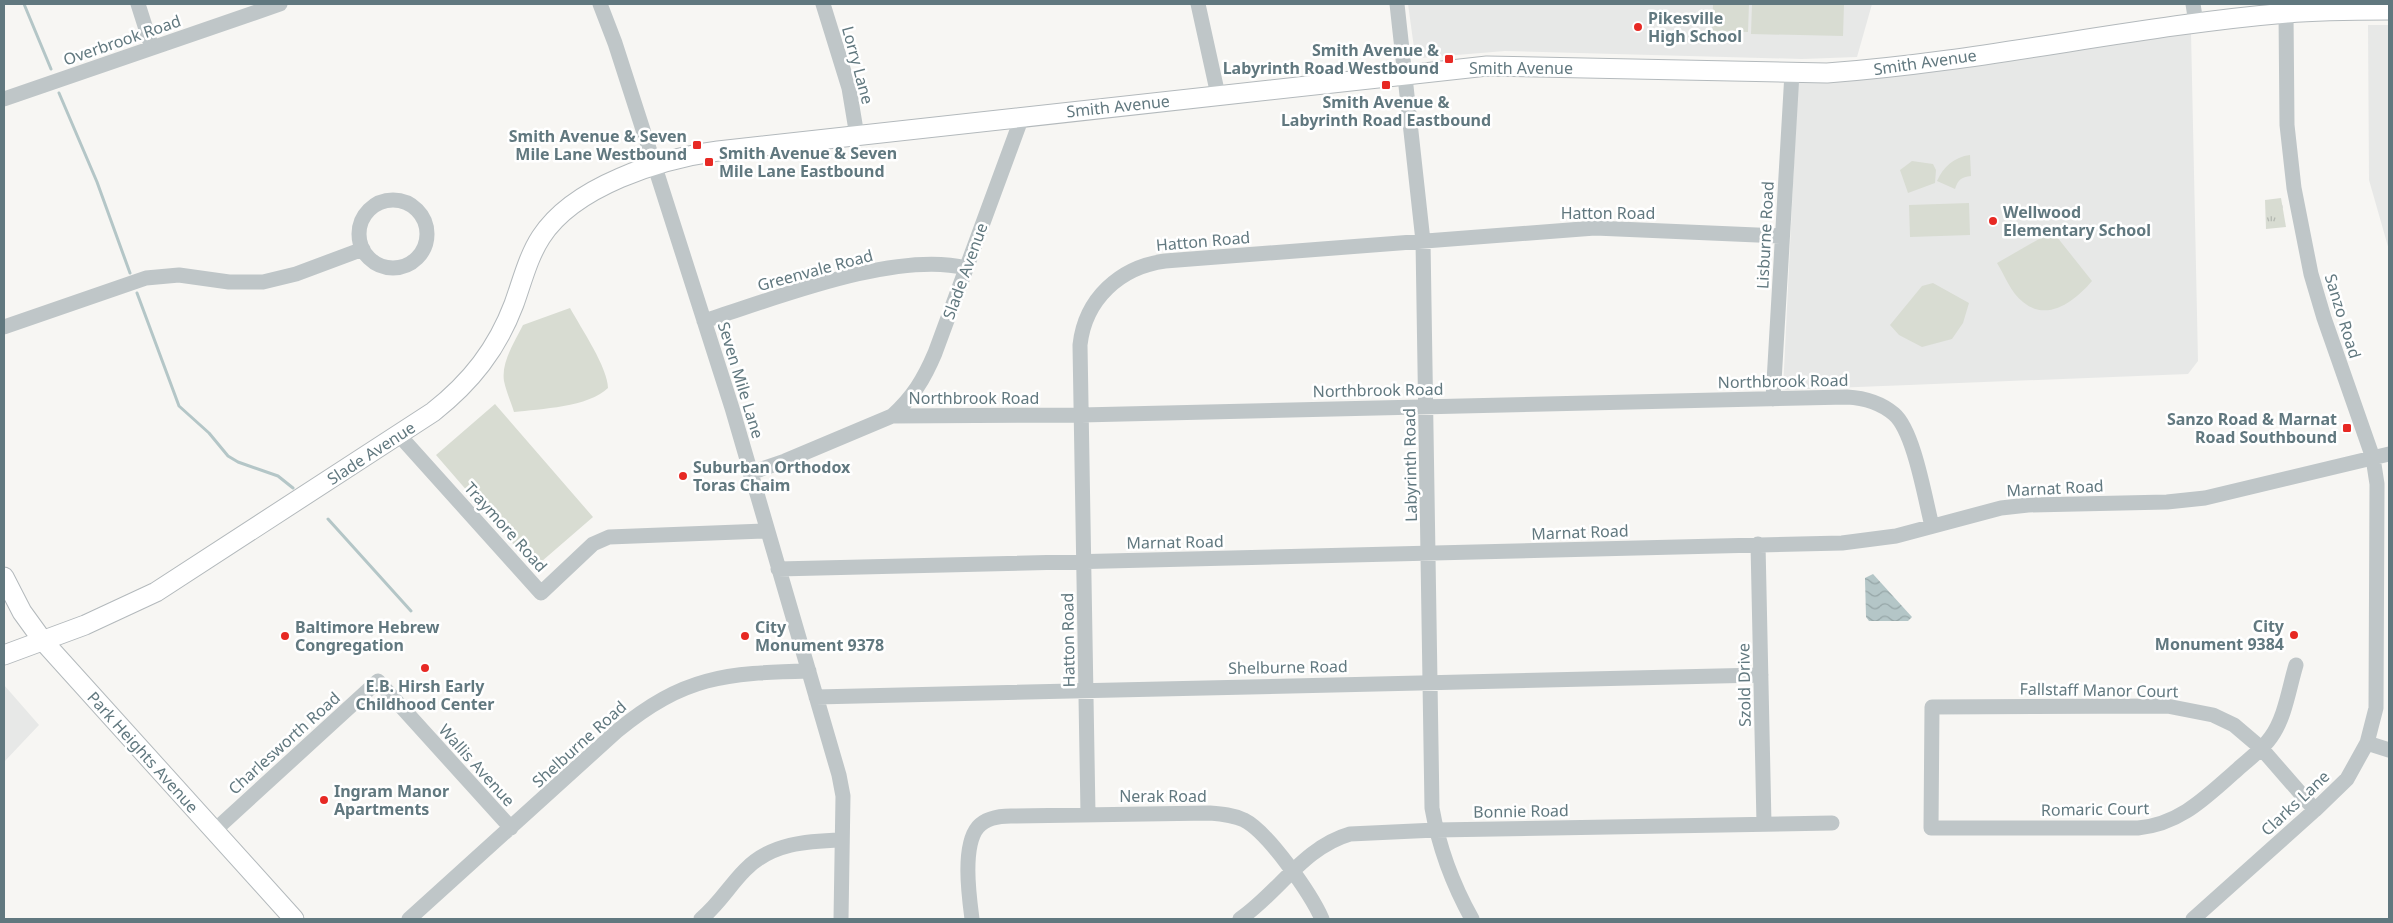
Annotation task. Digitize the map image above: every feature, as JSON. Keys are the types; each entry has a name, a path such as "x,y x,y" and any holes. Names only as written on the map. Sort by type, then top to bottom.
{"main road":[{"name":"Smith Avenue","path":"655,166 700,154 1405,74 1510,66 1792,73 1882,69 2196,23 2286,13 2389,10"},
{"name":"Slade Avenue","path":"4,655 114,612 156,592 400,435 454,396 484,363 507,322 535,249 541,237 553,222 585,194 655,166"},
{"name":"Park Heights Avenue","path":"4,577 22,612 43,641 294,919"}],"street":[{"path":"138,4 152,48"},
{"name":"Overbrook Road","path":"4,99 280,4"},
{"name":"Seven Mile Lane","path":"600,4 615,42 704,321 842,786 841,919"},
{"name":"Lorry Lane","path":"823,4 849,88 857,136"},
{"path":"1198,4 1218,95"},
{"name":"Labyrinth Road","path":"1397,4 1422,241 1432,808 1436,830 1450,876 1472,919"},
{"path":"2193,4 2196,23"},
{"name":"Sanzo Road","path":"2286,13 2287,125 2298,206 2312,274 2324,318 2373,458 2378,507 2383,626"},
{"name":"Lisburne Road","path":"1773,399 1792,73"},
{"name":"Slade Avenue","path":"892,416 912,397 921,385 935,353 1022,117"},
{"path":"392,200 403,202 412,206 424,221 426,242 422,251 408,264 387,267 376,263 362,248 359,232 361,222 374,206 392,200"},
{"name":"Hatton Road","path":"1088,814 1080,345 1085,319 1099,296 1124,274 1137,268 1165,261 1603,228 1782,236"},
{"path":"4,327 146,278 179,275 229,282 263,282 296,274 362,248"},
{"name":"Greenvale Road","path":"704,321 863,273 929,264 954,265 966,268"},
{"name":"Northbrook Road","path":"750,473 785,461 892,416 1081,415 1862,398 1886,408 1902,424 1911,444 1932,526"},
{"name":"Traymore Road","path":"400,435 541,592 594,544 609,537 767,531"},
{"name":"Marnat Road","path":"778,569 1870,541 2001,508 2028,505 2167,502 2198,499 2389,454"},
{"name":"Szold Drive","path":"1758,544 1764,824"},
{"name":"Clarks Lane","path":"2193,919 2316,810 2347,778 2367,743 2376,708 2383,626"},
{"name":"Romaric Court","path":"1932,707 1932,828 2138,828 2164,824 2196,805 2261,748 2271,737 2279,722 2296,665"},
{"name":"Shelburne Road","path":"409,919 617,731 650,705 720,676 754,672 809,671"},
{"name":"Shelburne Road","path":"816,697 1761,675"},
{"name":"Charlesworth Road","path":"214,831 378,681"},
{"name":"Wallis Avenue","path":"378,681 511,828"},
{"name":"Fallstaff Manor Court","path":"1932,707 2183,708 2224,720 2246,734 2261,748 2316,810"},
{"path":"2367,743 2389,750"},
{"name":"Nerak Road","path":"972,919 969,885 970,843 977,828 982,823 998,816 1210,813 1234,816 1246,821 1262,834 1309,896 1322,919"},
{"name":"Bonnie Road","path":"1240,919 1318,849 1350,834 1436,830 1832,823"},
{"path":"701,919 722,899 744,870 769,852 798,843 842,840"}],"shaded area":[{"name":"Pikesville High School","path":"1408,4 1872,4 1857,57 1802,59 1505,51 1420,58 1415,55"},
{"path":"2368,25 2389,25 2389,250 2369,180"},
{"name":"Wellwood Elementary School","path":"2191,32 2198,361 2188,374 1783,390 1798,81"},
{"path":"4,685 39,725 4,762"}],"green space":[{"path":"1713,4 1749,4 1748,32 1712,31"},
{"path":"1752,4 1844,4 1843,36 1751,34"},
{"path":"1970,155 1971,176 1960,180 1955,189 1937,181 1942,171 1950,163"},
{"path":"1912,161 1933,164 1936,170 1935,183 1908,193 1900,170"},
{"path":"2281,198 2286,227 2266,229 2265,200"},
{"path":"1969,203 1970,235 1910,237 1909,205"},
{"path":"2046,235 2057,237 2092,281 2070,302 2052,310 2032,308 2023,302 2012,289 1997,263"},
{"path":"1933,283 1969,303 1963,323 1952,339 1922,347 1899,335 1890,325 1922,286"},
{"path":"570,308 599,359 604,370 608,388 600,394 577,403 514,412 505,385 504,374 509,352 523,325"},
{"path":"495,404 593,517 534,568 436,455"}],"water":[{"path":"1873,574 1912,617 1908,621 1869,621 1866,617 1865,578"}],"waterway":[{"path":"24,4 51,69"},
{"path":"59,93 97,182 130,273"},
{"path":"137,293 179,406 209,433 228,456 238,462 278,476 293,488"},
{"path":"328,519 411,611"}],"place":[{"name":"Pikesville High School","path":"1638,27"},
{"name":"Smith Avenue & Labyrinth Road Westbound","path":"1449,59"},
{"name":"Smith Avenue & Labyrinth Road Eastbound","path":"1386,85"},
{"name":"Smith Avenue & Seven Mile Lane Westbound","path":"697,145"},
{"name":"Smith Avenue & Seven Mile Lane Eastbound","path":"709,162"},
{"name":"Wellwood Elementary School","path":"1993,221"},
{"name":"Sanzo Road & Marnat Road Southbound","path":"2347,428"},
{"name":"Suburban Orthodox Toras Chaim","path":"683,476"},
{"name":"City Monument 9384","path":"2294,635"},
{"name":"Baltimore Hebrew Congregation","path":"285,636"},
{"name":"City Monument 9378","path":"745,636"},
{"name":"E.B. Hirsh Early Childhood Center","path":"425,668"},
{"name":"Ingram Manor Apartments","path":"324,800"}]}
